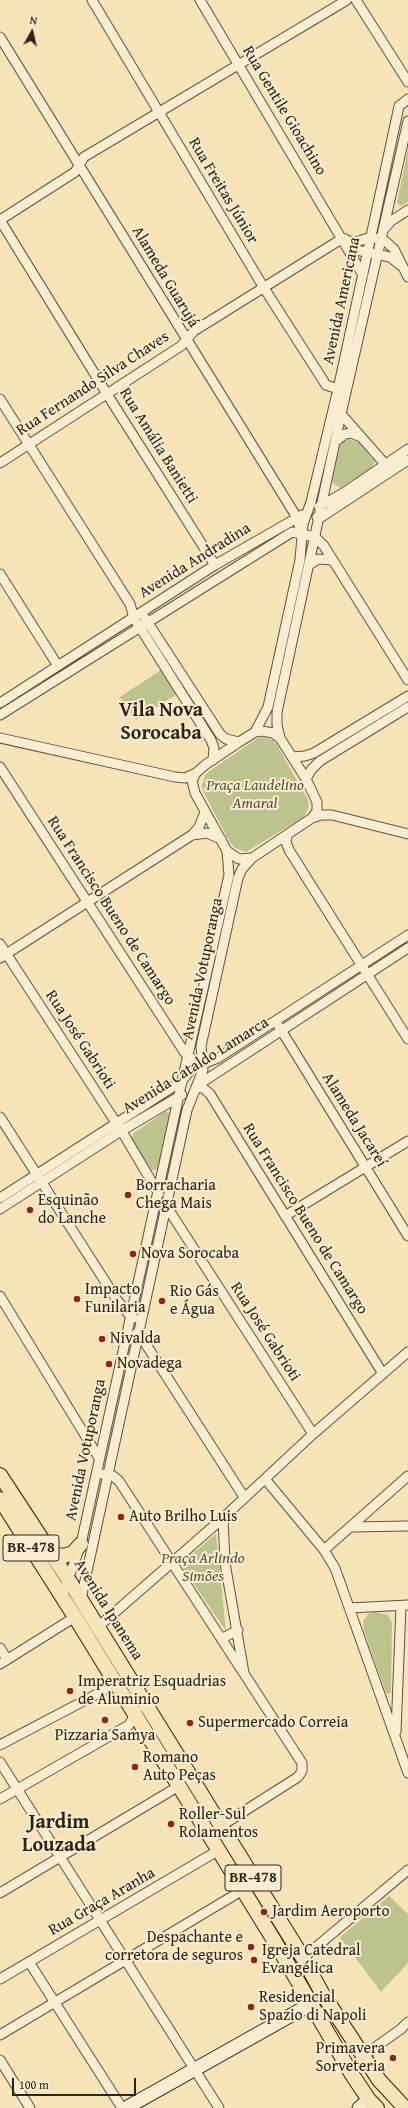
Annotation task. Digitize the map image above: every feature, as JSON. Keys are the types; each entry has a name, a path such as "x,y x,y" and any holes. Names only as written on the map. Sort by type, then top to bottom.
{"main road":[{"name":"Avenida Ipanema","path":"0,1475 53,1554 144,1700 303,1958 322,1993 379,2080 405,2108"},
{"name":"Avenida Ipanema","path":"0,1500 62,1596 219,1850 311,2004 368,2105"},
{"path":"53,1554 64,1556 73,1553 81,1544"},
{"path":"126,2108 311,2004"},
{"path":"368,2105 379,2080"}],"street":[{"name":"Rua Freitas Júnior","path":"92,0 158,113 264,288 326,385 338,389"},
{"name":"Rua Gentile Gioachino","path":"200,0 342,238 363,276"},
{"path":"0,220 75,172 84,157 347,0"},
{"path":"356,0 408,82"},
{"name":"Alameda Guarujá","path":"0,37 296,516 303,534"},
{"name":"Avenida Americana","path":"255,732 268,707 300,560 307,512 311,502 338,389 399,106 408,99"},
{"name":"Avenida Americana","path":"280,738 277,725 277,712 320,518 341,414 408,121"},
{"path":"342,238 353,243 381,235 388,223 408,210"},
{"name":"Rua Amália Banietti","path":"0,220 107,394 215,565"},
{"path":"381,235 394,249 400,265 408,277"},
{"name":"Rua Fernando Silva Chaves","path":"0,463 181,346 194,331 342,238"},
{"path":"347,248 390,257 400,265"},
{"path":"0,399 130,604 220,734 230,741 239,742"},
{"path":"341,414 385,464"},
{"path":"336,441 345,434 351,433 362,438"},
{"name":"Avenida Andradina","path":"0,703 215,565 296,516 322,505 345,492 408,449"},
{"path":"307,512 320,518 408,460"},
{"path":"327,484 338,492 345,492"},
{"name":"Avenida Andradina","path":"0,715 290,533 295,532 303,534"},
{"path":"303,534 315,537 324,546 408,680"},
{"path":"309,565 318,559 332,560"},
{"path":"0,574 58,666"},
{"path":"144,624 211,740 214,748 213,760"},
{"path":"292,757 305,756 314,753 408,696"},
{"path":"306,779 310,770 320,760 408,707"},
{"path":"2,740 185,778 196,773 255,732 268,731 280,738 306,779 317,802 317,811 312,818"},
{"name":"Rua Francisco Bueno de Camargo","path":"0,767 188,1056 203,1065"},
{"path":"196,773 192,781 193,787 227,851 232,857 239,859 252,858 312,818 321,815 332,815 408,834"},
{"path":"3,956 192,835 199,827 206,812"},
{"path":"192,835 207,833 221,839"},
{"path":"287,835 286,842 290,850 361,966 408,1039"},
{"name":"Avenida Votuporanga","path":"81,1599 165,1204 189,1102 187,1086 188,1056 229,875 227,851"},
{"name":"Avenida Votuporanga","path":"187,1086 202,1074 203,1065 201,1051 238,878 242,869 252,858"},
{"name":"Avenida Cataldo Lamarca","path":"119,1127 163,1107 179,1097 187,1086 192,1068 218,1058 408,935"},
{"name":"Rua José Gabrioti","path":"0,944 3,956 119,1127 158,1194"},
{"name":"Avenida Cataldo Lamarca","path":"0,1209 40,1179 119,1127 282,1030 408,948"},
{"name":"Alameda Jacareí","path":"275,1020 408,1236"},
{"path":"177,1039 186,1040 193,1034"},
{"name":"Avenida Cataldo Lamarca","path":"201,1051 206,1056 218,1058"},
{"name":"Rua Francisco Bueno de Camargo","path":"187,1086 206,1090 212,1096 383,1374"},
{"path":"189,1102 194,1096 201,1093 212,1096"},
{"name":"Avenida Votuporanga","path":"62,1596 81,1544 179,1097"},
{"path":"163,1107 170,1106 174,1108 175,1114"},
{"path":"0,1117 117,1300 129,1324 131,1336 136,1335 139,1328"},
{"path":"285,1216 408,1141"},
{"name":"Avenida Cataldo Lamarca","path":"0,1198 40,1179"},
{"name":"Rua José Gabrioti","path":"165,1204 314,1434"},
{"path":"161,1226 167,1221 179,1225"},
{"path":"117,1300 128,1299 136,1294"},
{"path":"0,1296 83,1429 99,1458"},
{"path":"129,1324 139,1328 150,1351 244,1498"},
{"path":"134,1352 140,1348 150,1351"},
{"path":"98,1627 266,1480 314,1434 408,1352"},
{"path":"83,1429 98,1435 106,1429"},
{"path":"95,1477 108,1474 119,1481 302,1763 302,1771 298,1776 221,1826"},
{"path":"324,1550 408,1476"},
{"path":"266,1480 324,1550 335,1568 408,1773"},
{"path":"223,1518 225,1563 245,1675"},
{"path":"352,1526 408,1526"},
{"path":"349,1608 405,1605 395,1738"},
{"path":"0,1648 4,1661 75,1617"},
{"path":"221,1639 238,1630"},
{"path":"0,1745 116,1684"},
{"path":"0,1798 129,1725 144,1700"},
{"path":"0,1762 219,2108"},
{"path":"0,1893 179,1786"},
{"name":"Rua Graça Aranha","path":"0,1979 219,1850"},
{"path":"303,1958 408,1870"},
{"path":"0,2035 243,1890"},
{"path":"29,1962 122,2108"},
{"path":"363,2056 405,2031 408,2022"},
{"path":"0,2060 30,2108"}],"green space":[{"path":"408,149 408,202 401,206 397,203"},
{"path":"349,439 358,442 375,462 370,469 340,488 333,483 332,479 339,444"},
{"path":"161,670 177,694 136,720 120,697"},
{"name":"Praça Laudelino Amaral","path":"263,737 273,740 277,745 308,800 309,806 304,817 246,852 235,848 230,843 203,791 202,785 208,772 258,738"},
{"path":"166,1111 171,1115 159,1168 152,1171 132,1142 132,1137 134,1133"},
{"name":"Praça Arlindo Simões","path":"216,1534 226,1631 180,1564"},
{"path":"374,1612 388,1615 392,1623 391,1692 389,1694 386,1693 364,1631 363,1621 368,1614"},
{"path":"389,1896 408,1914 408,1963 381,1992 340,1937"}],"place":[{"name":"Borracharia Chega Mais","path":"128,1195"},
{"name":"Esquinão do Lanche","path":"30,1210"},
{"name":"Nova Sorocaba","path":"133,1254"},
{"name":"Impacto Funilaria","path":"77,1299"},
{"name":"Rio Gás e Água","path":"162,1301"},
{"name":"Nivalda","path":"102,1339"},
{"name":"Novadega","path":"109,1364"},
{"name":"Auto Brilho Luis","path":"121,1517"},
{"name":"Imperatriz Esquadrias de Aluminio","path":"70,1691"},
{"name":"Pizzaria Samya","path":"105,1720"},
{"name":"Supermercado Correia","path":"190,1723"},
{"name":"Romano Auto Peças","path":"135,1767"},
{"name":"Roller-Sul Rolamentos","path":"171,1824"},
{"name":"Jardim Aeroporto","path":"264,1912"},
{"name":"Despachante e corretora de seguros","path":"251,1947"},
{"name":"Igreja Catedral Evangélica","path":"254,1960"},
{"name":"Residencial Spazio di Napoli","path":"251,2007"},
{"name":"Primavera Sorveteria","path":"393,2058"}],"district":[{"name":"Vila Nova Sorocaba","path":"161,722"},
{"name":"Jardim Louzada","path":"59,1834"}]}
